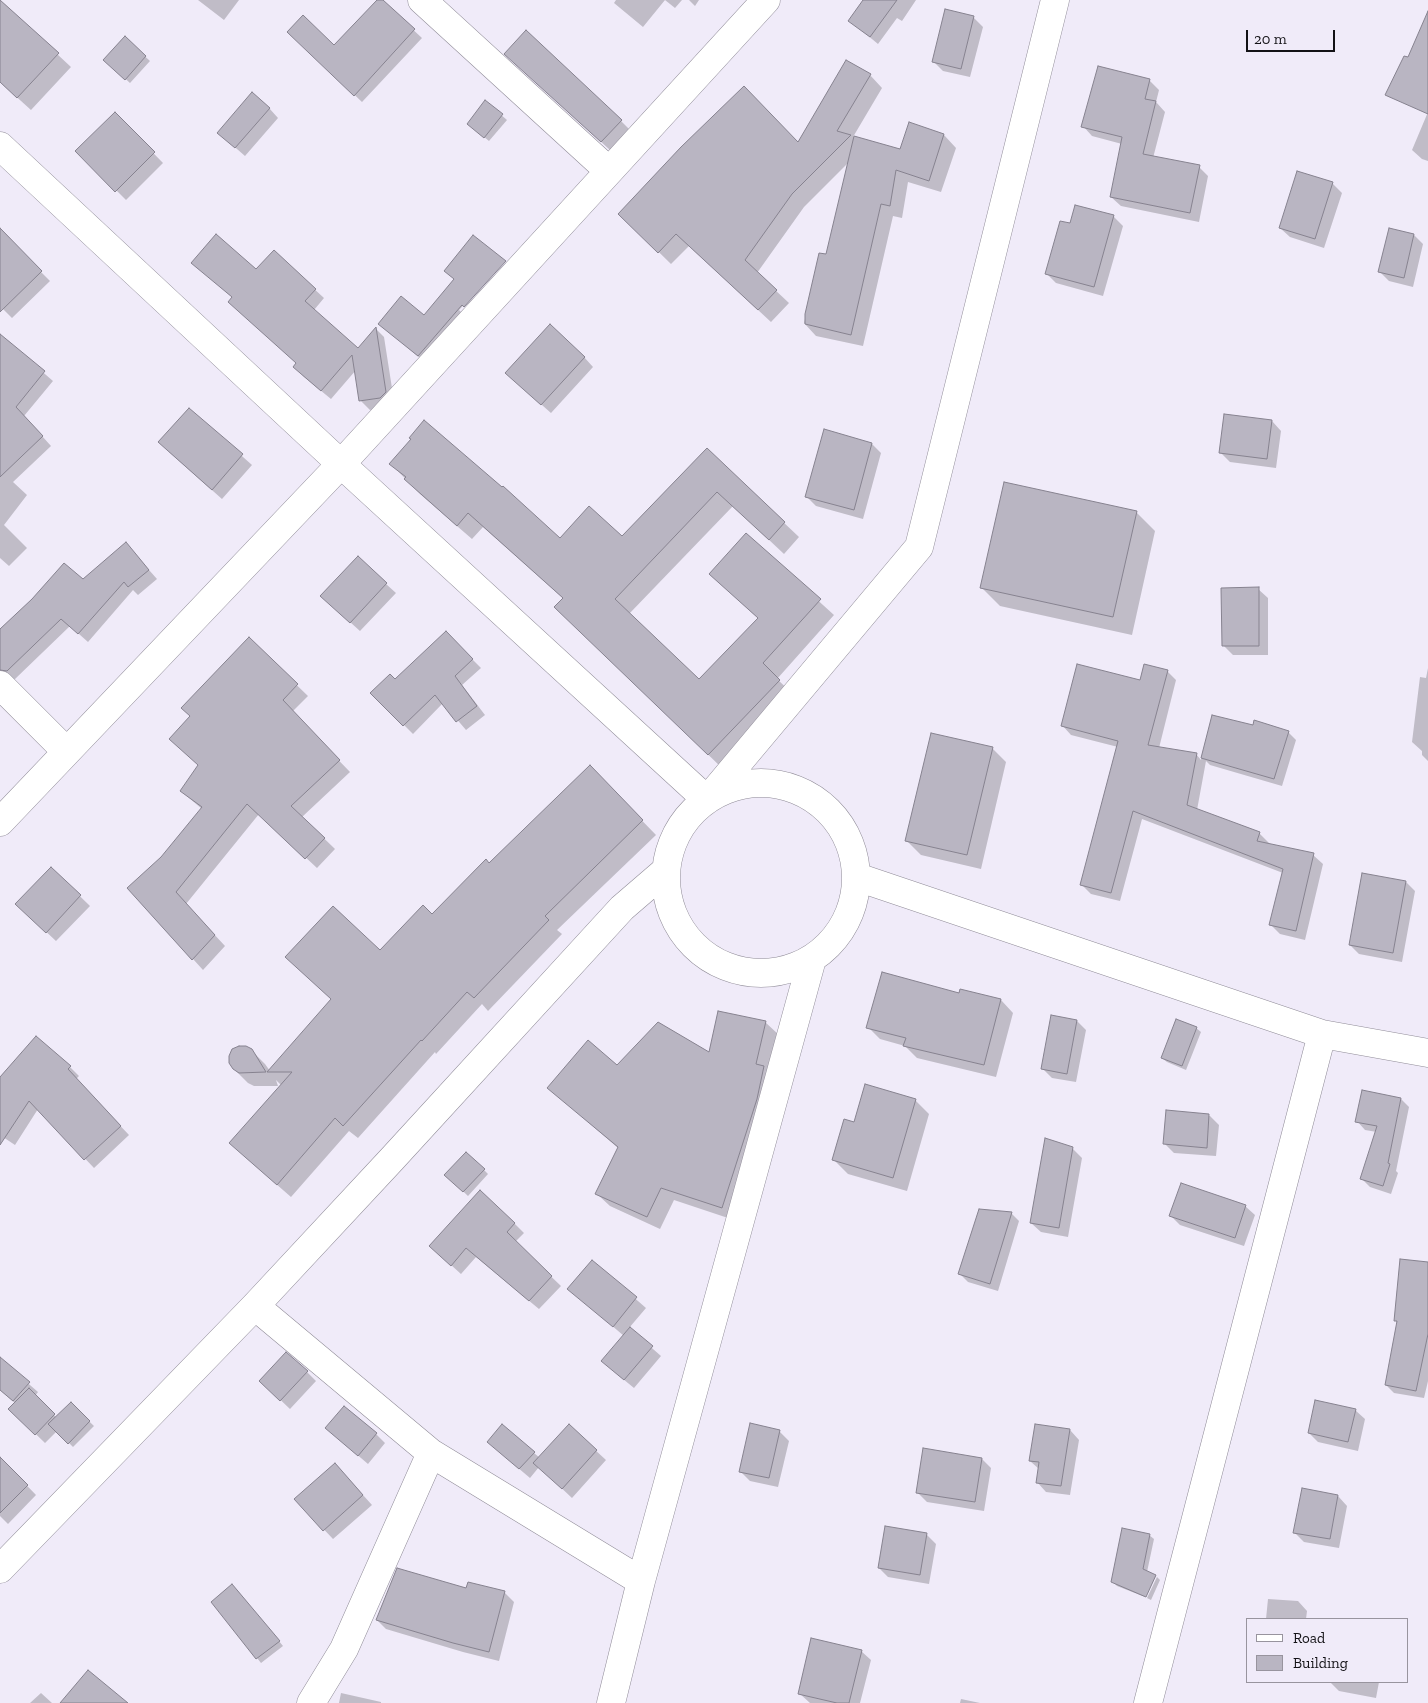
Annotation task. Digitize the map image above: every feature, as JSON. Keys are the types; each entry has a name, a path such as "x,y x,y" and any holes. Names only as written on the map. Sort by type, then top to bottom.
{"street":[{"path":"422,0 609,171"},
{"path":"0,822 341,464 766,0"},
{"path":"707,800 733,787 763,782 792,787 818,801 839,822 852,848 857,877 852,909 836,937 812,959 785,970 754,974 725,967 699,952 680,929 668,901 665,871 678,831 707,800 919,547 1055,0"},
{"path":"0,146 341,464 707,800"},
{"path":"0,685 66,752"},
{"path":"0,1569 255,1306 622,908 665,871"},
{"path":"857,877 1322,1034 1428,1053"},
{"path":"611,1703 641,1581 812,959"},
{"path":"1148,1703 1322,1034"},
{"path":"255,1306 432,1453 641,1581"},
{"path":"311,1703 344,1649 432,1453"}],"building":[{"path":"0,0 59,53 17,98 0,82"},
{"path":"377,0 383,0 415,29 354,96 287,32 303,15 334,45"},
{"path":"863,0 897,0 870,37 848,21"},
{"path":"945,9 974,16 961,69 932,62"},
{"path":"1428,11 1428,114 1385,95 1404,56 1408,57"},
{"path":"526,30 622,120 601,142 504,54"},
{"path":"125,36 146,56 125,80 103,60"},
{"path":"846,60 871,74 837,131 851,135 792,194 745,260 777,290 758,310 676,234 658,253 618,214 681,147 744,86 798,142"},
{"path":"1098,66 1150,79 1145,99 1156,101 1143,154 1200,165 1190,213 1110,197 1122,137 1081,127"},
{"path":"252,92 270,108 235,148 217,133"},
{"path":"485,100 503,114 484,138 467,124"},
{"path":"115,112 155,152 115,192 75,151"},
{"path":"909,122 944,134 929,181 896,170 890,206 881,204 851,335 805,324 805,314 819,253 826,254 854,136 900,149"},
{"path":"1297,171 1333,182 1315,239 1279,228"},
{"path":"1075,205 1114,215 1094,287 1045,274 1060,221 1070,223"},
{"path":"0,228 42,271 0,312"},
{"path":"1389,228 1414,234 1404,278 1378,272"},
{"path":"216,234 256,269 274,250 316,289 305,301 358,348 376,327 386,392 380,398 359,401 352,355 321,391 293,367 296,363 228,302 232,297 191,263"},
{"path":"473,235 506,261 464,307 462,305 418,356 378,324 401,296 424,315 454,279 444,271"},
{"path":"550,324 585,357 541,405 505,373"},
{"path":"0,334 45,371 16,407 43,436 0,477"},
{"path":"189,408 243,454 212,490 158,442"},
{"path":"1224,414 1272,420 1267,459 1219,453"},
{"path":"424,420 503,486 560,538 589,506 622,536 707,448 785,522 769,540 717,492 615,599 699,679 758,618 709,574 746,533 821,599 763,663 780,680 708,755 554,607 563,598 468,513 457,526 404,479 406,477 389,464 411,439 409,438"},
{"path":"824,429 872,443 854,510 805,497"},
{"path":"1004,482 1137,511 1113,617 980,588"},
{"path":"126,542 149,570 128,587 124,582 78,634 61,619 7,671 0,670 0,629 32,599 64,563 83,579"},
{"path":"358,556 387,583 350,623 320,596"},
{"path":"1259,587 1259,646 1222,646 1221,588"},
{"path":"446,631 473,659 455,676 477,706 456,722 435,695 403,726 370,693 390,674 395,679"},
{"path":"249,637 298,684 283,700 340,760 291,806 325,838 305,859 247,804 176,892 215,935 192,960 127,888 161,857 202,807 180,791 198,765 169,739 190,716 181,708"},
{"path":"1077,664 1140,680 1144,664 1168,670 1148,745 1197,753 1187,805 1260,832 1257,841 1314,853 1296,931 1269,925 1283,869 1133,811 1111,893 1080,885 1118,741 1061,726"},
{"path":"1212,715 1253,725 1254,720 1289,731 1274,779 1201,758"},
{"path":"931,733 993,747 967,855 905,841"},
{"path":"590,765 643,820 545,916 549,920 474,998 467,992 343,1126 335,1118 277,1185 229,1143 292,1072 267,1072 331,999 285,957 333,906 380,950 423,905 432,914 486,859 489,863"},
{"path":"51,867 81,895 46,933 15,904"},
{"path":"1362,873 1406,881 1393,953 1349,945"},
{"path":"882,972 959,993 960,989 1001,999 984,1065 903,1046 906,1038 866,1028"},
{"path":"718,1011 766,1021 756,1064 764,1066 757,1099 722,1208 661,1188 647,1217 595,1194 618,1147 547,1088 588,1040 617,1065 658,1022 709,1052"},
{"path":"1051,1015 1077,1020 1067,1074 1041,1069"},
{"path":"1176,1019 1197,1027 1182,1066 1161,1058"},
{"path":"36,1036 71,1066 68,1069 121,1126 84,1160 29,1101 0,1145 0,1077"},
{"path":"246,1046 252,1049 266,1072 239,1073 233,1069 229,1063 229,1056 232,1049"},
{"path":"865,1084 916,1099 893,1178 832,1160 844,1119 854,1122"},
{"path":"1362,1090 1401,1098 1388,1163 1390,1164 1383,1186 1360,1179 1377,1126 1355,1122"},
{"path":"1166,1110 1209,1114 1207,1148 1163,1144"},
{"path":"1045,1138 1073,1147 1059,1228 1030,1223"},
{"path":"466,1152 485,1169 463,1192 444,1175"},
{"path":"1181,1183 1246,1205 1235,1238 1169,1216"},
{"path":"480,1190 515,1223 507,1232 552,1276 529,1301 466,1248 451,1266 429,1246"},
{"path":"979,1209 1012,1212 990,1284 958,1274"},
{"path":"1400,1259 1428,1262 1428,1334 1416,1391 1385,1385 1397,1321 1394,1321"},
{"path":"592,1260 637,1297 613,1327 567,1289"},
{"path":"630,1327 653,1346 624,1380 601,1361"},
{"path":"286,1352 308,1371 280,1401 259,1381"},
{"path":"0,1357 30,1382 13,1401 0,1390"},
{"path":"29,1388 55,1414 35,1435 8,1409"},
{"path":"1315,1400 1356,1409 1348,1442 1308,1433"},
{"path":"71,1402 90,1421 68,1444 48,1424"},
{"path":"344,1406 377,1433 358,1456 325,1428"},
{"path":"750,1423 780,1430 769,1478 739,1472"},
{"path":"502,1424 535,1452 519,1469 487,1442"},
{"path":"569,1424 597,1450 562,1489 533,1463"},
{"path":"1035,1424 1070,1429 1061,1486 1036,1483 1039,1462 1029,1461"},
{"path":"923,1448 982,1458 975,1502 916,1493"},
{"path":"0,1457 28,1485 0,1513"},
{"path":"335,1463 363,1495 323,1531 294,1499"},
{"path":"1302,1488 1338,1495 1330,1539 1293,1533"},
{"path":"885,1526 927,1533 920,1575 878,1568"},
{"path":"1122,1528 1150,1534 1143,1569 1156,1575 1146,1597 1111,1582"},
{"path":"397,1568 466,1588 468,1582 505,1591 489,1652 376,1620"},
{"path":"232,1584 280,1641 256,1659 211,1602"},
{"path":"811,1638 862,1650 849,1703 837,1703 798,1694"},
{"path":"88,1670 128,1703 60,1703"}]}
